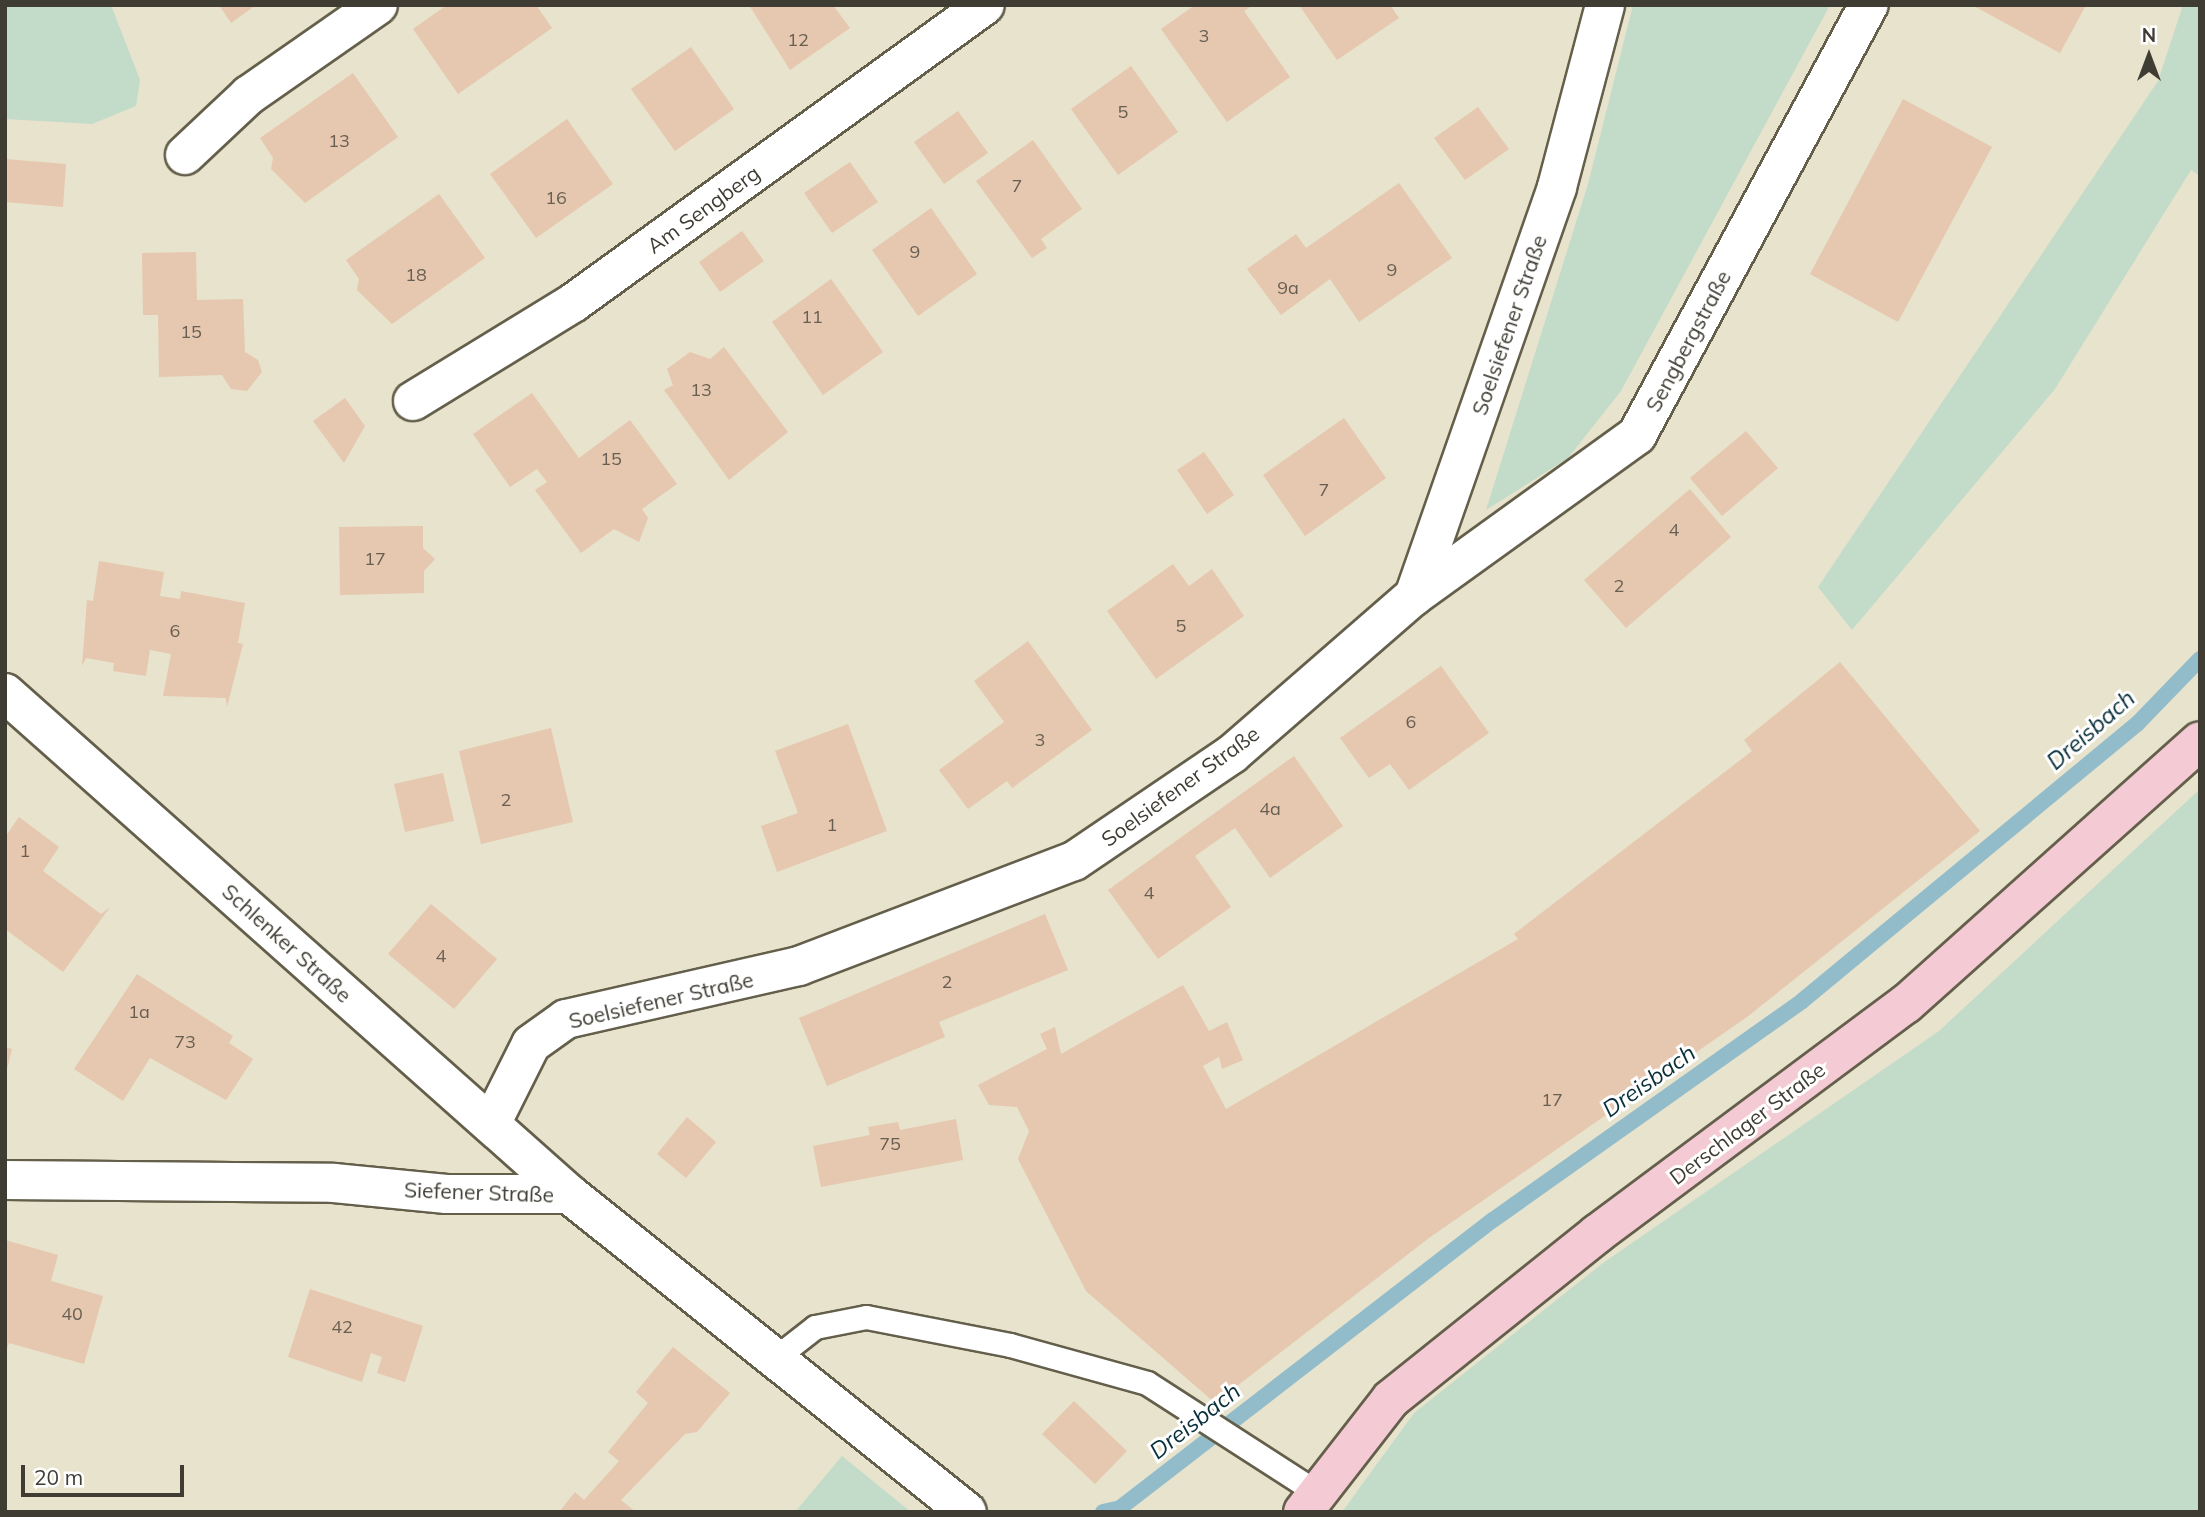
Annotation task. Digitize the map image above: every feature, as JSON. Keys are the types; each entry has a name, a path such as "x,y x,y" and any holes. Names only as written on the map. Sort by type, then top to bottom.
{"main road":[{"name":"Derschlager Straße","path":"1310,1502 1391,1399 1597,1234 1906,1004 2200,740"}],"street":[{"path":"185,155 249,95 378,5"},
{"name":"Am Sengberg","path":"413,401 573,303 985,5"},
{"name":"Soelsiefener Straße","path":"491,1124 531,1044 566,1019 799,966 1074,861 1232,754 1414,596 1557,187 1605,5"},
{"name":"Sengbergstraße","path":"1414,596 1637,435 1869,5"},
{"name":"Schlenker Straße","path":"5,693 569,1194"},
{"name":"Siefener Straße","path":"5,1180 334,1183 446,1194 569,1194 966,1511"}],"lane":[{"path":"774,1359 815,1327 866,1317 1010,1345 1147,1383 1209,1422 1310,1502"}],"green space":[{"path":"5,5 111,5 140,80 136,106 92,124 5,119"},
{"path":"1633,5 1830,5 1621,391 1568,458 1486,510 1588,184"},
{"path":"2183,5 2200,5 2200,176 2191,170 2055,389 1852,630 1818,587 2158,81"},
{"path":"2200,789 2200,1512 1342,1512 1414,1413 1603,1263 1939,1031"},
{"path":"842,1456 911,1512 795,1512"}],"building":[{"path":"219,5 256,5 231,23"},
{"path":"447,5 536,5 552,28 458,94 413,29"},
{"path":"749,5 833,5 850,28 790,70"},
{"path":"1195,5 1253,5 1244,11 1290,77 1227,122 1161,29"},
{"path":"1299,5 1390,5 1399,18 1337,60"},
{"path":"1972,5 2086,5 2060,53"},
{"path":"691,47 734,109 675,151 631,89"},
{"path":"1131,66 1178,132 1118,175 1071,109"},
{"path":"353,73 398,137 305,203 271,169 273,158 260,138"},
{"path":"1903,99 1992,147 1898,322 1810,274"},
{"path":"1478,107 1509,149 1465,180 1434,138"},
{"path":"958,111 988,153 944,184 914,142"},
{"path":"567,119 613,184 536,238 490,174"},
{"path":"1033,140 1082,209 1041,239 1047,248 1032,258 976,181"},
{"path":"5,159 66,164 63,207 5,202"},
{"path":"850,162 878,202 832,233 804,193"},
{"path":"1399,183 1452,258 1359,322 1330,279 1281,315 1247,269 1296,234 1306,248"},
{"path":"439,194 485,258 392,324 357,290 359,279 346,260"},
{"path":"931,208 977,274 918,316 872,250"},
{"path":"742,231 764,261 720,292 699,262"},
{"path":"196,252 197,300 243,299 245,352 258,360 262,372 247,391 231,389 222,375 159,377 158,315 143,315 142,253"},
{"path":"831,279 883,352 823,395 772,322"},
{"path":"724,347 788,432 729,480 664,390 673,385 667,369 690,352 710,359"},
{"path":"532,393 579,458 630,420 677,484 642,509 648,518 639,542 614,529 581,553 535,490 547,482 537,469 510,487 473,434"},
{"path":"345,398 365,426 344,463 313,421"},
{"path":"1344,418 1386,478 1305,536 1263,475"},
{"path":"1746,431 1778,468 1722,516 1690,478"},
{"path":"1204,452 1234,495 1207,514 1177,470"},
{"path":"1690,489 1731,537 1626,628 1584,580"},
{"path":"423,526 423,548 435,559 424,571 424,593 340,595 339,527"},
{"path":"99,561 164,572 160,596 180,599 181,591 245,603 238,643 243,644 227,707 226,698 163,696 171,654 150,650 146,676 113,671 114,663 86,658 82,666 87,600 93,601"},
{"path":"1173,564 1189,586 1212,569 1244,616 1156,679 1107,611"},
{"path":"1028,641 1092,730 1012,788 1007,781 968,809 939,770 1004,722 974,681"},
{"path":"1840,662 1980,831 1747,1017 1429,1238 1215,1403 1086,1291 1018,1159 1029,1131 1017,1107 989,1105 978,1085 1047,1049 1040,1034 1055,1027 1061,1054 1183,985 1209,1031 1227,1022 1243,1060 1222,1069 1219,1057 1203,1066 1226,1109 1518,939 1514,934 1752,751 1744,740"},
{"path":"1441,666 1489,733 1409,790 1390,764 1369,778 1340,738"},
{"path":"848,724 887,831 777,872 761,826 798,813 775,751"},
{"path":"551,728 573,822 481,844 459,751"},
{"path":"1294,756 1343,826 1270,878 1235,828 1195,856 1231,907 1158,959 1108,890"},
{"path":"443,773 454,821 405,832 394,784"},
{"path":"19,817 59,847 43,871 101,914 110,907 63,972 5,929 5,837"},
{"path":"431,904 497,959 454,1009 388,954"},
{"path":"1045,914 1068,970 939,1022 945,1037 827,1086 799,1018"},
{"path":"137,974 233,1036 229,1043 253,1059 226,1100 150,1058 123,1101 74,1069"},
{"path":"5,1047 12,1049 6,1073 5,1073"},
{"path":"687,1117 716,1142 686,1178 657,1154"},
{"path":"956,1119 963,1160 821,1187 813,1146 870,1135 868,1127 898,1122 900,1130"},
{"path":"5,1240 58,1255 51,1281 103,1296 84,1364 9,1343 5,1354"},
{"path":"310,1289 423,1326 405,1382 377,1373 382,1357 371,1353 362,1382 288,1357"},
{"path":"673,1347 730,1393 697,1432 685,1434 621,1500 636,1512 559,1512 575,1492 584,1500 619,1461 608,1452 648,1403 636,1392"},
{"path":"1074,1401 1127,1451 1095,1484 1042,1434"}],"waterway":[{"name":"Dreisbach","path":"1103,1512 1120,1508 1493,1220 1802,1001 2137,724 2200,659"}]}
